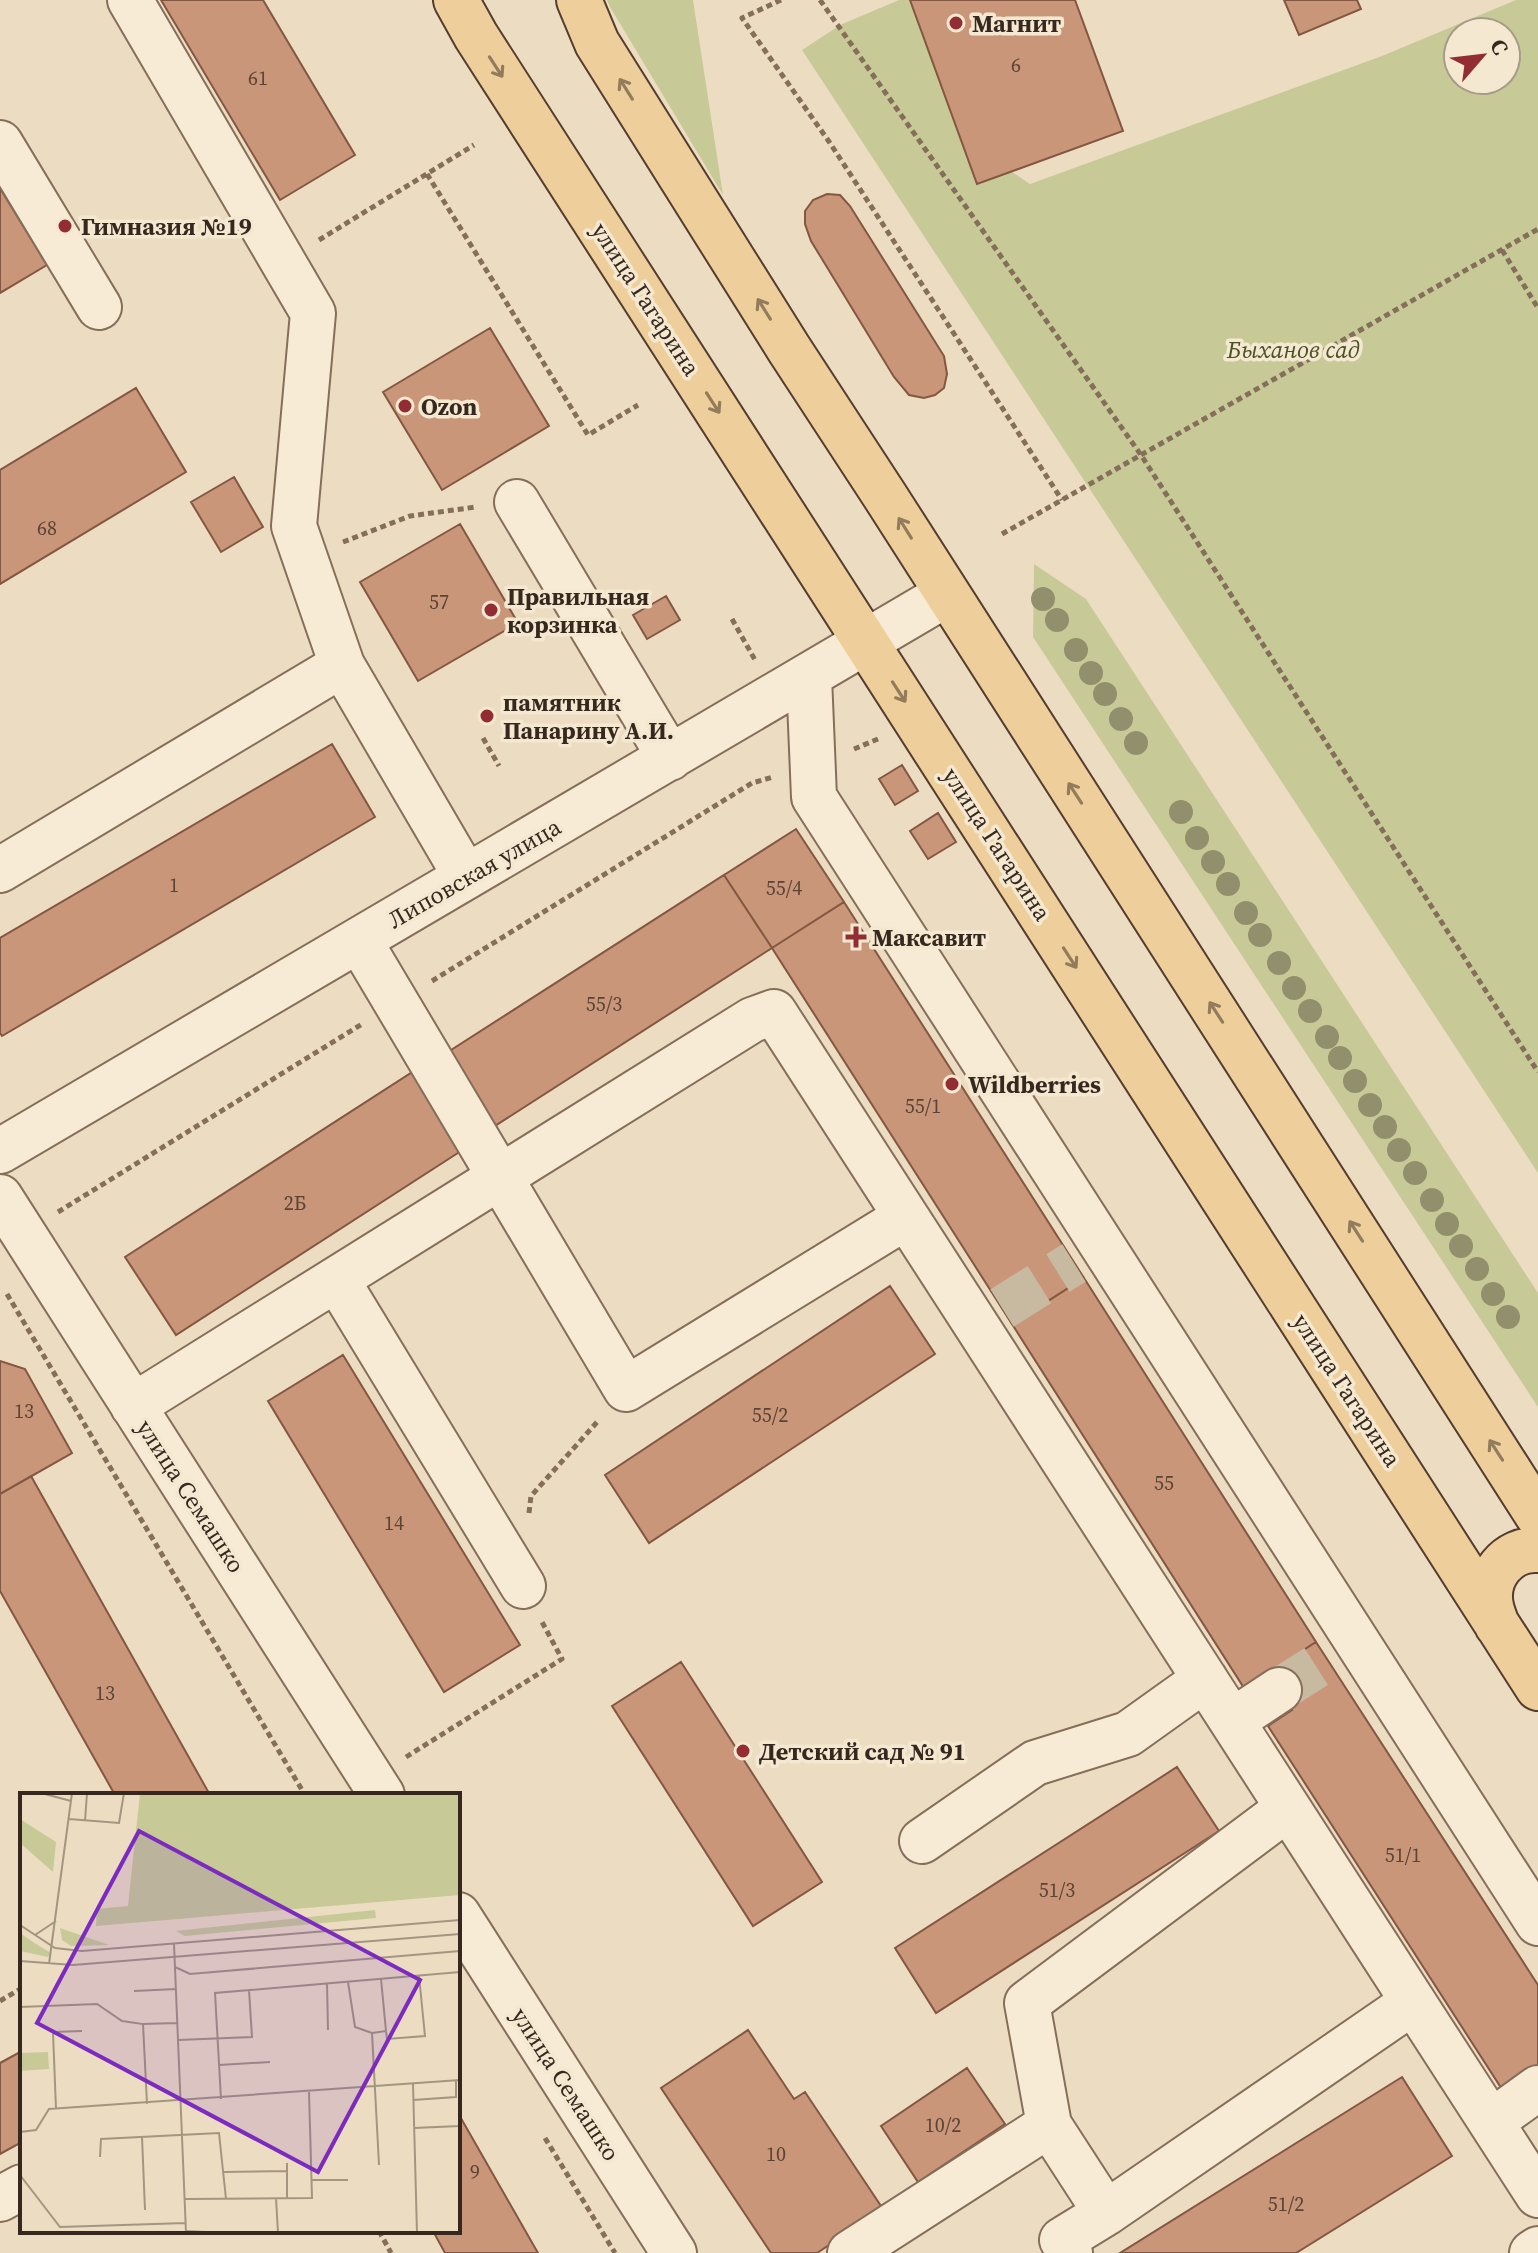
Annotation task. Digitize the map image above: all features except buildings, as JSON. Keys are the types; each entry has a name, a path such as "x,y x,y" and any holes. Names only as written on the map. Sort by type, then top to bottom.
{"main road":[{"name":"улица Гагарина","path":"456,0 476,36 1538,1688"},
{"path":"579,0 597,43 789,349 1538,1516"},
{"path":"1498,1626 1491,1608 1490,1588 1496,1570 1510,1556 1538,1550"}],"street":[{"path":"130,0 313,313 294,526 342,665 466,877"},
{"path":"0,143 99,307"},
{"path":"517,502 670,758"},
{"name":"Липовская улица","path":"0,1151 947,594"},
{"path":"0,870 342,665"},
{"path":"809,677 814,797 1088,1254 1342,1650 1538,1923"},
{"path":"359,940 626,1389 906,1217"},
{"path":"133,1406 752,1020 774,1012 906,1217 988,1316 1205,1679 1538,2195"},
{"name":"улица Семашко","path":"0,1197 381,1793"},
{"path":"337,1280 523,1586"},
{"path":"922,1841 1035,1763 1128,1734 1205,1679"},
{"path":"1232,1721 1279,1690"},
{"path":"1106,2213 1049,2125 1027,2003 1288,1808"},
{"name":"улица Семашко","path":"462,1929 674,2253"},
{"path":"1070,2253 1062,2240 1413,2002"},
{"path":"1491,2122 1538,2088"},
{"path":"850,2253 1049,2125"},
{"path":"0,2199 20,2188"},
{"path":"1532,2253 1538,2249"}],"path":[{"path":"781,0 742,18 830,143 1062,500"},
{"path":"820,0 1141,455 1538,1072"},
{"path":"284,261 474,145"},
{"path":"427,174 588,435 638,405"},
{"path":"1002,534 1538,229"},
{"path":"1502,250 1538,308"},
{"path":"294,526 328,548 410,516 517,502"},
{"path":"732,619 759,666"},
{"path":"24,1234 752,783 891,735"},
{"path":"483,738 499,766"},
{"path":"0,1283 304,1793"},
{"path":"0,2001 20,1989"},
{"path":"380,2233 391,2253"}],"green space":[{"path":"607,0 693,0 723,195 610,7"},
{"name":"Быханов сад","path":"899,0 912,0 981,151 1030,184 1382,56 1442,31 1442,96 1522,96 1522,16 1478,16 1516,0 1538,0 1538,1173 802,50 840,25"},
{"path":"1034,564 1086,599 1538,1293 1538,1407 1033,637"}],"tunnel":[{"path":"1002,1308 1074,1263"},
{"path":"1279,1690 1328,1659"}],"place":[{"name":"Магнит","path":"956,23"},
{"name":"Гимназия №19","path":"65,226"},
{"name":"Ozon","path":"405,406"},
{"name":"Правильная корзинка","path":"491,610"},
{"name":"памятник Панарину А.И.","path":"487,716"},
{"name":"Максавит","path":"856,937"},
{"name":"Wildberries","path":"952,1084"},
{"name":"Детский сад № 91","path":"743,1751"}]}
